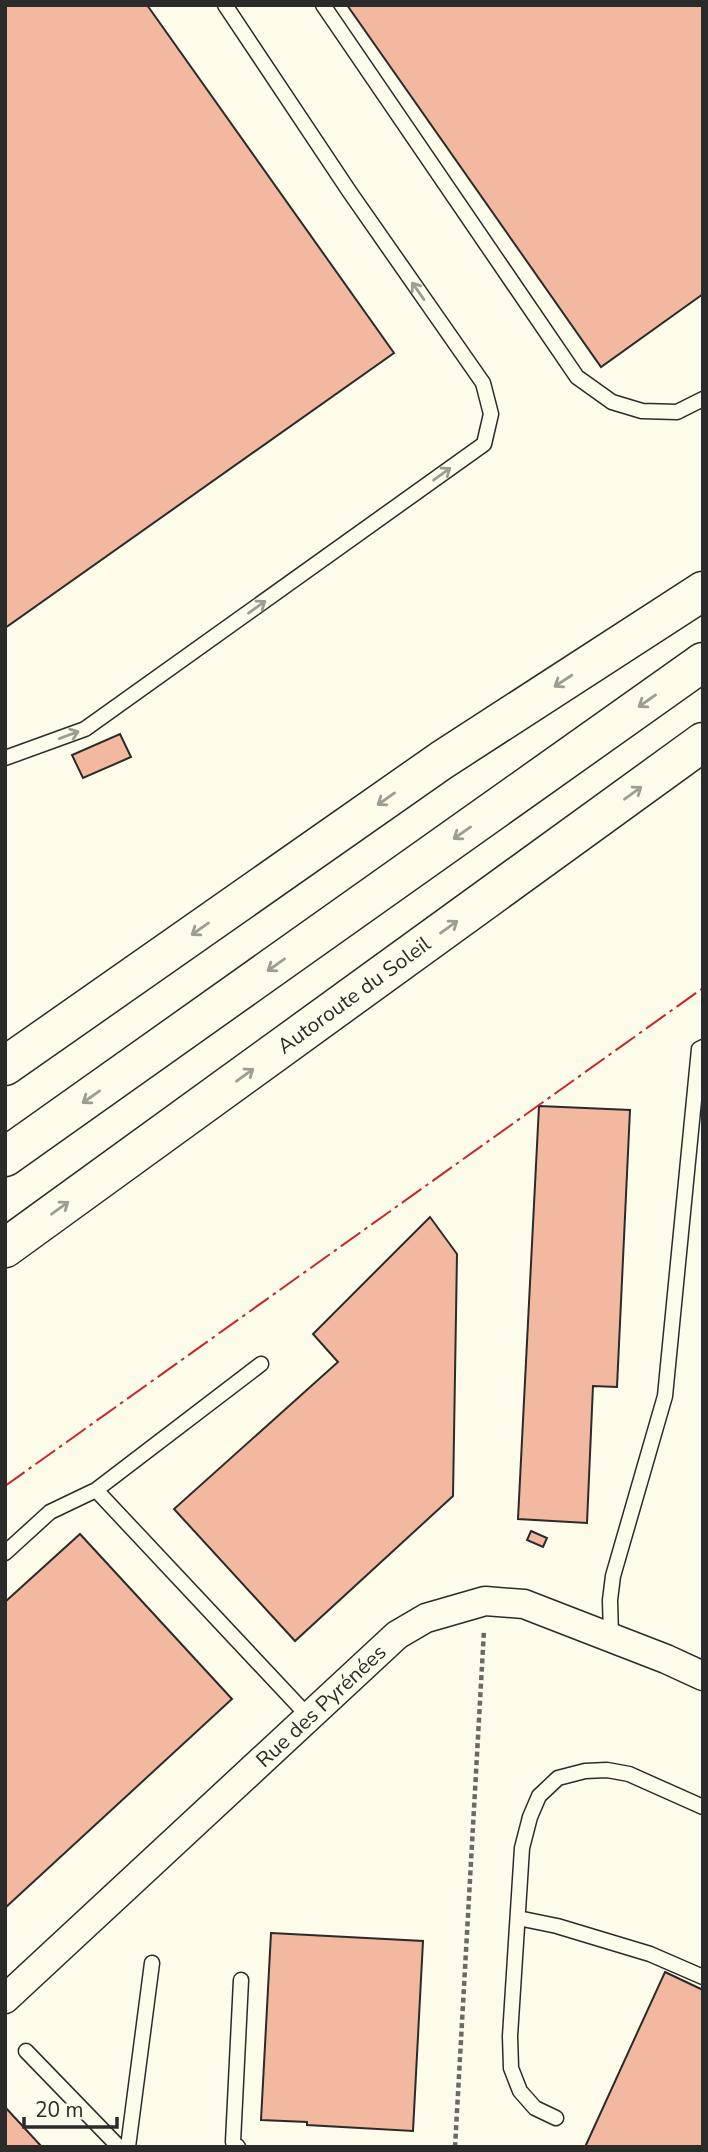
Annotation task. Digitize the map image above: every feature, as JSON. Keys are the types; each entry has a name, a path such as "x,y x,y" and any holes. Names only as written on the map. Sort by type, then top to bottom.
{"highway":[{"path":"11,1061 442,760 703,591"},
{"path":"5,1157 703,662"},
{"name":"Autoroute du Soleil","path":"5,1248 703,742"}],"street":[{"name":"Rue des Pyrénées","path":"5,1999 397,1635 426,1618 485,1601 524,1604 703,1676"}],"lane":[{"path":"5,758 85,729 484,444 491,414 483,383 349,191 225,5"},
{"path":"323,5 577,377 612,402 642,411 677,412 703,400"},
{"path":"611,1637 610,1600 613,1576 665,1396 699,1049 703,1047"},
{"path":"5,1553 50,1512 96,1490 261,1364"},
{"path":"96,1490 309,1717"},
{"path":"556,2118 535,2108 520,2091 511,2068 510,2036 522,1848 539,1796 558,1778 585,1771 607,1770 629,1774 703,1807"},
{"path":"518,1918 557,1926 650,1954 703,1977"},
{"path":"128,2147 152,1963"},
{"path":"238,2147 233,2142 241,1980"},
{"path":"26,2051 119,2147"}],"path":[{"path":"455,2147 485,1601"}],"building":[{"path":"5,5 147,5 394,353 5,628"},
{"path":"347,5 703,5 703,294 601,367"},
{"path":"120,734 131,757 83,778 72,755"},
{"path":"539,1106 630,1110 617,1387 593,1386 587,1523 518,1519"},
{"path":"430,1217 457,1254 453,1496 295,1641 174,1509 338,1362 313,1334"},
{"path":"531,1531 547,1538 543,1547 527,1540"},
{"path":"80,1534 232,1699 5,1908 5,1602"},
{"path":"271,1933 423,1941 413,2131 261,2120"},
{"path":"665,1972 703,1990 703,2147 585,2147"},
{"path":"5,2107 42,2147 5,2147"}],"power":[{"path":"5,1486 703,988"}]}
